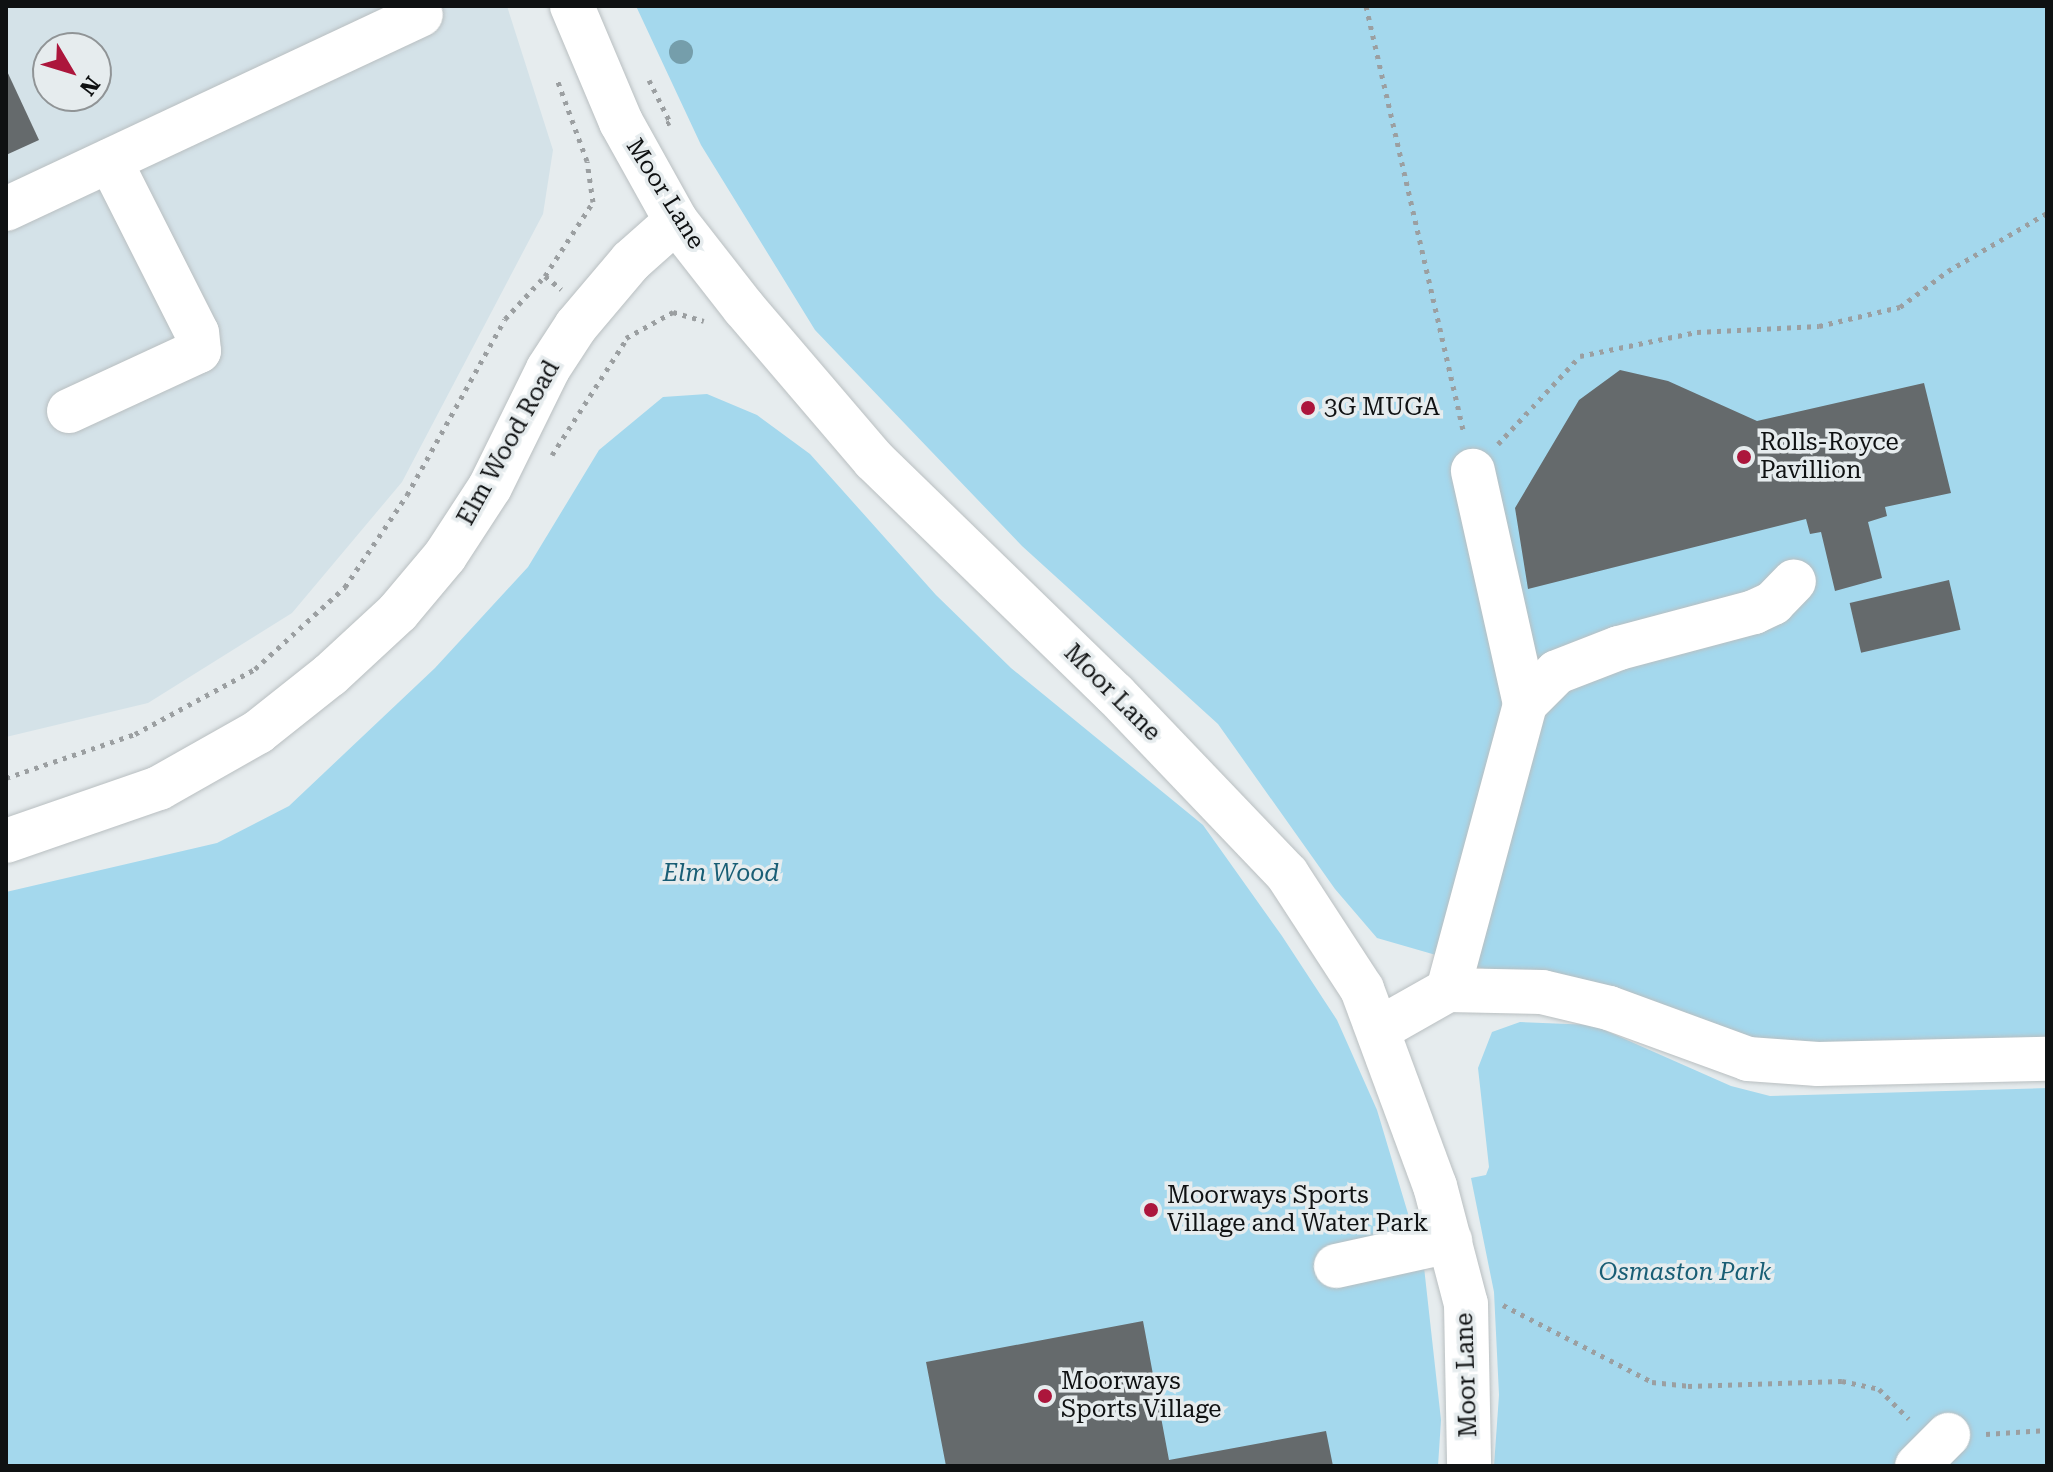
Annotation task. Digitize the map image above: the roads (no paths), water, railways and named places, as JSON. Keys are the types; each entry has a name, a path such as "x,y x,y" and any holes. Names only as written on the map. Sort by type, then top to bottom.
{"street":[{"name":"Moor Lane","path":"572,6 621,122 676,221 772,343 874,460 1115,694 1287,874 1362,989 1379,1029 1450,1241 1466,1304 1469,1466"},
{"path":"6,209 421,15"},
{"path":"69,411 199,351 197,333 110,161"},
{"name":"Elm Wood Road","path":"6,841 159,788 258,732 330,675 398,612 445,556 490,487 548,369 588,311 631,261 676,221"},
{"path":"1448,990 1525,704 1473,471"},
{"path":"1525,704 1557,672 1619,648 1754,612 1773,603 1794,581"},
{"path":"1379,1029 1448,990 1542,992 1609,1008 1683,1039 1748,1059 1818,1064 2047,1059"},
{"path":"1336,1266 1450,1241"},
{"path":"1917,1466 1948,1435"}],"place":[{"name":"3G MUGA","path":"1308,408"},
{"name":"Rolls-Royce Pavillion","path":"1744,457"},
{"name":"Moorways Sports Village and Water Park","path":"1151,1210"},
{"name":"Moorways Sports Village","path":"1045,1396"}],"park label":[{"name":"Elm Wood","path":"721,874"},
{"name":"Osmaston Park","path":"1685,1273"}]}
